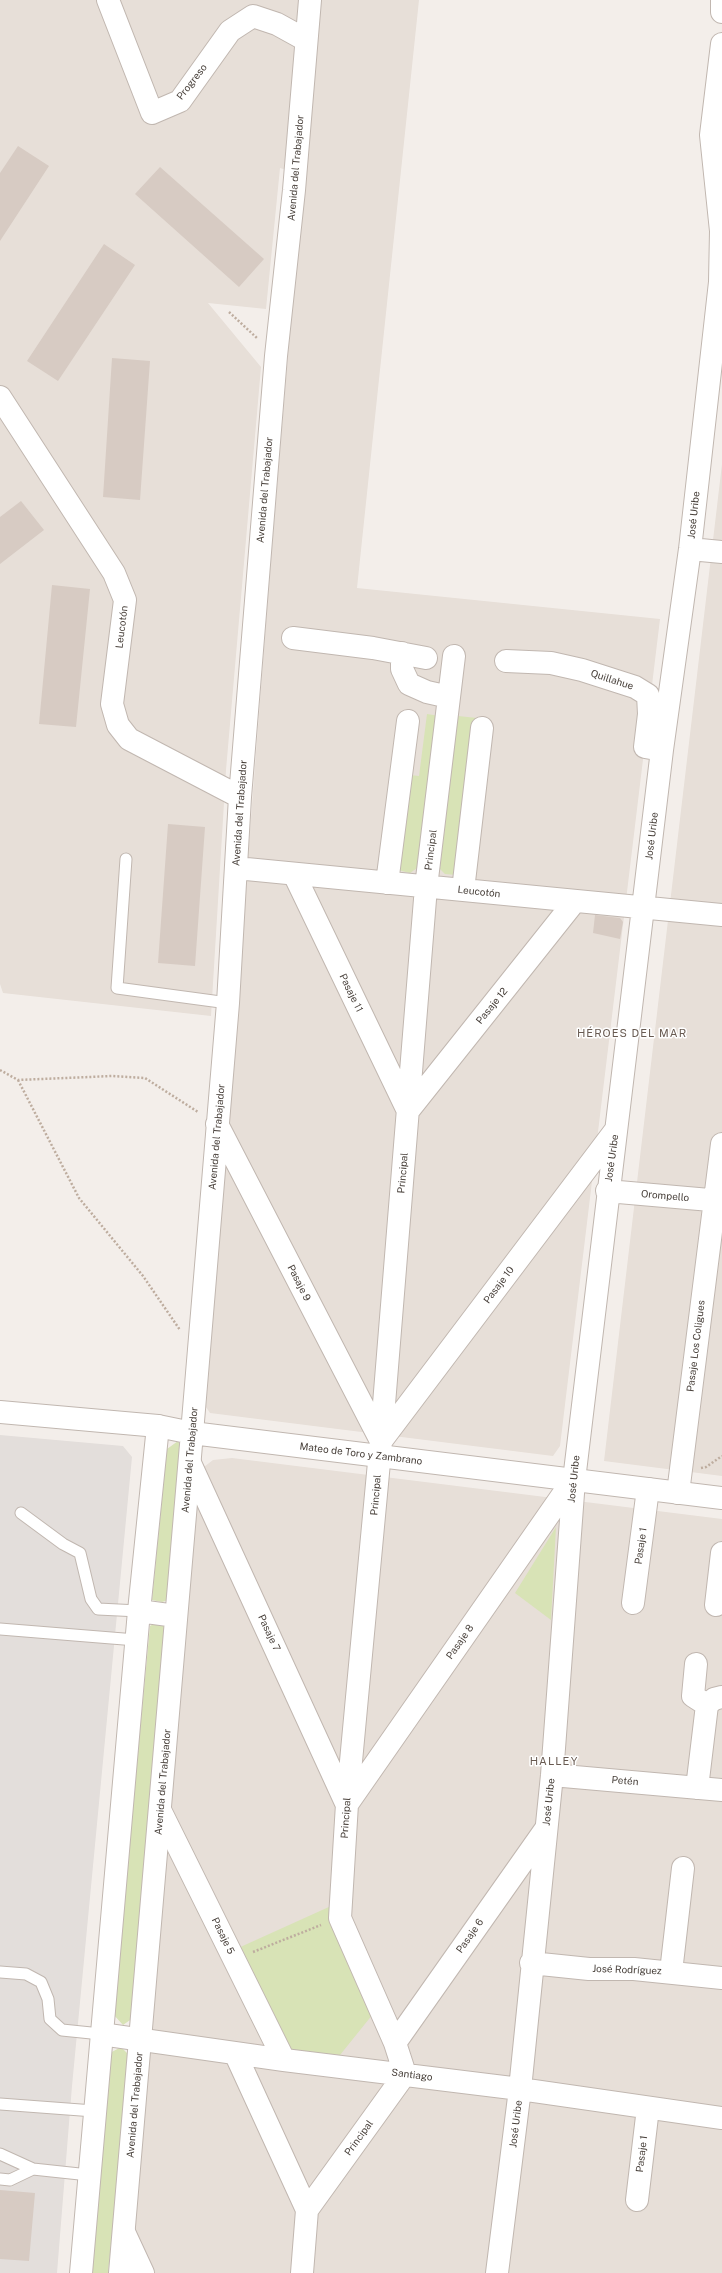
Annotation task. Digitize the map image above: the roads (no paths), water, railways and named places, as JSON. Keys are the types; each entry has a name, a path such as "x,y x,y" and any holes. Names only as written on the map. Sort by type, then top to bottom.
{"street":[{"name":"Progreso","path":"108,0 152,113 180,101 230,31 253,16 277,24 306,40"},
{"name":"Avenida del Trabajador","path":"120,2273 161,1812 176,1616 228,1003 240,797 276,356 294,190 310,0"},
{"path":"722,0 722,12"},
{"name":"José Uribe","path":"497,2272 520,2089 531,1963 552,1775 574,1480 662,750 690,549 720,282 721,231 711,135 722,44"},
{"name":"Leucotón","path":"0,397 114,573 125,600 112,704 118,725 129,739 240,797"},
{"path":"690,549 722,552"},
{"path":"293,638 426,658"},
{"path":"402,654 402,669 409,684 427,692 448,706"},
{"name":"Principal","path":"302,2273 308,2210 404,2074 395,2043 340,1918 347,1804 380,1449 426,887 454,656"},
{"name":"Quillahue","path":"506,660 551,663 582,670 635,687 648,695 649,714 645,747 662,750"},
{"path":"387,883 408,722"},
{"path":"463,890 482,728"},
{"name":"Leucotón","path":"236,868 722,915"},
{"name":"Pasaje 11","path":"294,874 408,1111"},
{"name":"Pasaje 12","path":"408,1111 576,901"},
{"name":"Pasaje 9","path":"217,1124 380,1449"},
{"name":"Pasaje 10","path":"380,1449 616,1129"},
{"name":"Pasaje Los Coligues","path":"678,1493 718,1200 722,1144"},
{"name":"Orompello","path":"608,1191 718,1200"},
{"name":"Mateo de Toro y Zambrano","path":"0,1412 158,1426 192,1433 380,1449 574,1480 722,1498"},
{"path":"81,2273 136,1640 158,1426"},
{"name":"Pasaje 7","path":"190,1463 347,1804"},
{"name":"Pasaje 8","path":"347,1804 574,1480"},
{"name":"Pasaje 1","path":"634,1603 648,1489"},
{"path":"716,1605 722,1553"},
{"path":"139,1611 176,1616"},
{"path":"696,1664 693,1696 715,1701 697,1788"},
{"name":"Petén","path":"552,1775 722,1790"},
{"name":"Pasaje 5","path":"161,1812 284,2060"},
{"name":"Pasaje 6","path":"395,2043 546,1829"},
{"path":"671,1972 683,1868"},
{"name":"José Rodríguez","path":"531,1963 589,1969 634,1969 722,1978"},
{"name":"Santiago","path":"101,2034 141,2041 284,2060 520,2089 722,2118"},
{"path":"235,2053 308,2210"},
{"name":"Pasaje 1","path":"637,2200 648,2108"},
{"path":"124,2232 143,2273"}],"lane":[{"path":"126,859 117,988 228,1003"},
{"path":"21,1513 63,1544 80,1553 91,1599 98,1609 139,1611"},
{"path":"0,1629 136,1640"},
{"path":"0,1972 26,1974 41,1982 48,2000 50,2019 62,2030 101,2034"},
{"path":"0,2104 94,2111"},
{"path":"0,2154 33,2169 89,2175"},
{"path":"0,2179 10,2180 33,2169"}],"district":[{"name":"HÉROES DEL MAR","path":"632,1034"},
{"name":"HALLEY","path":"554,1762"}]}
